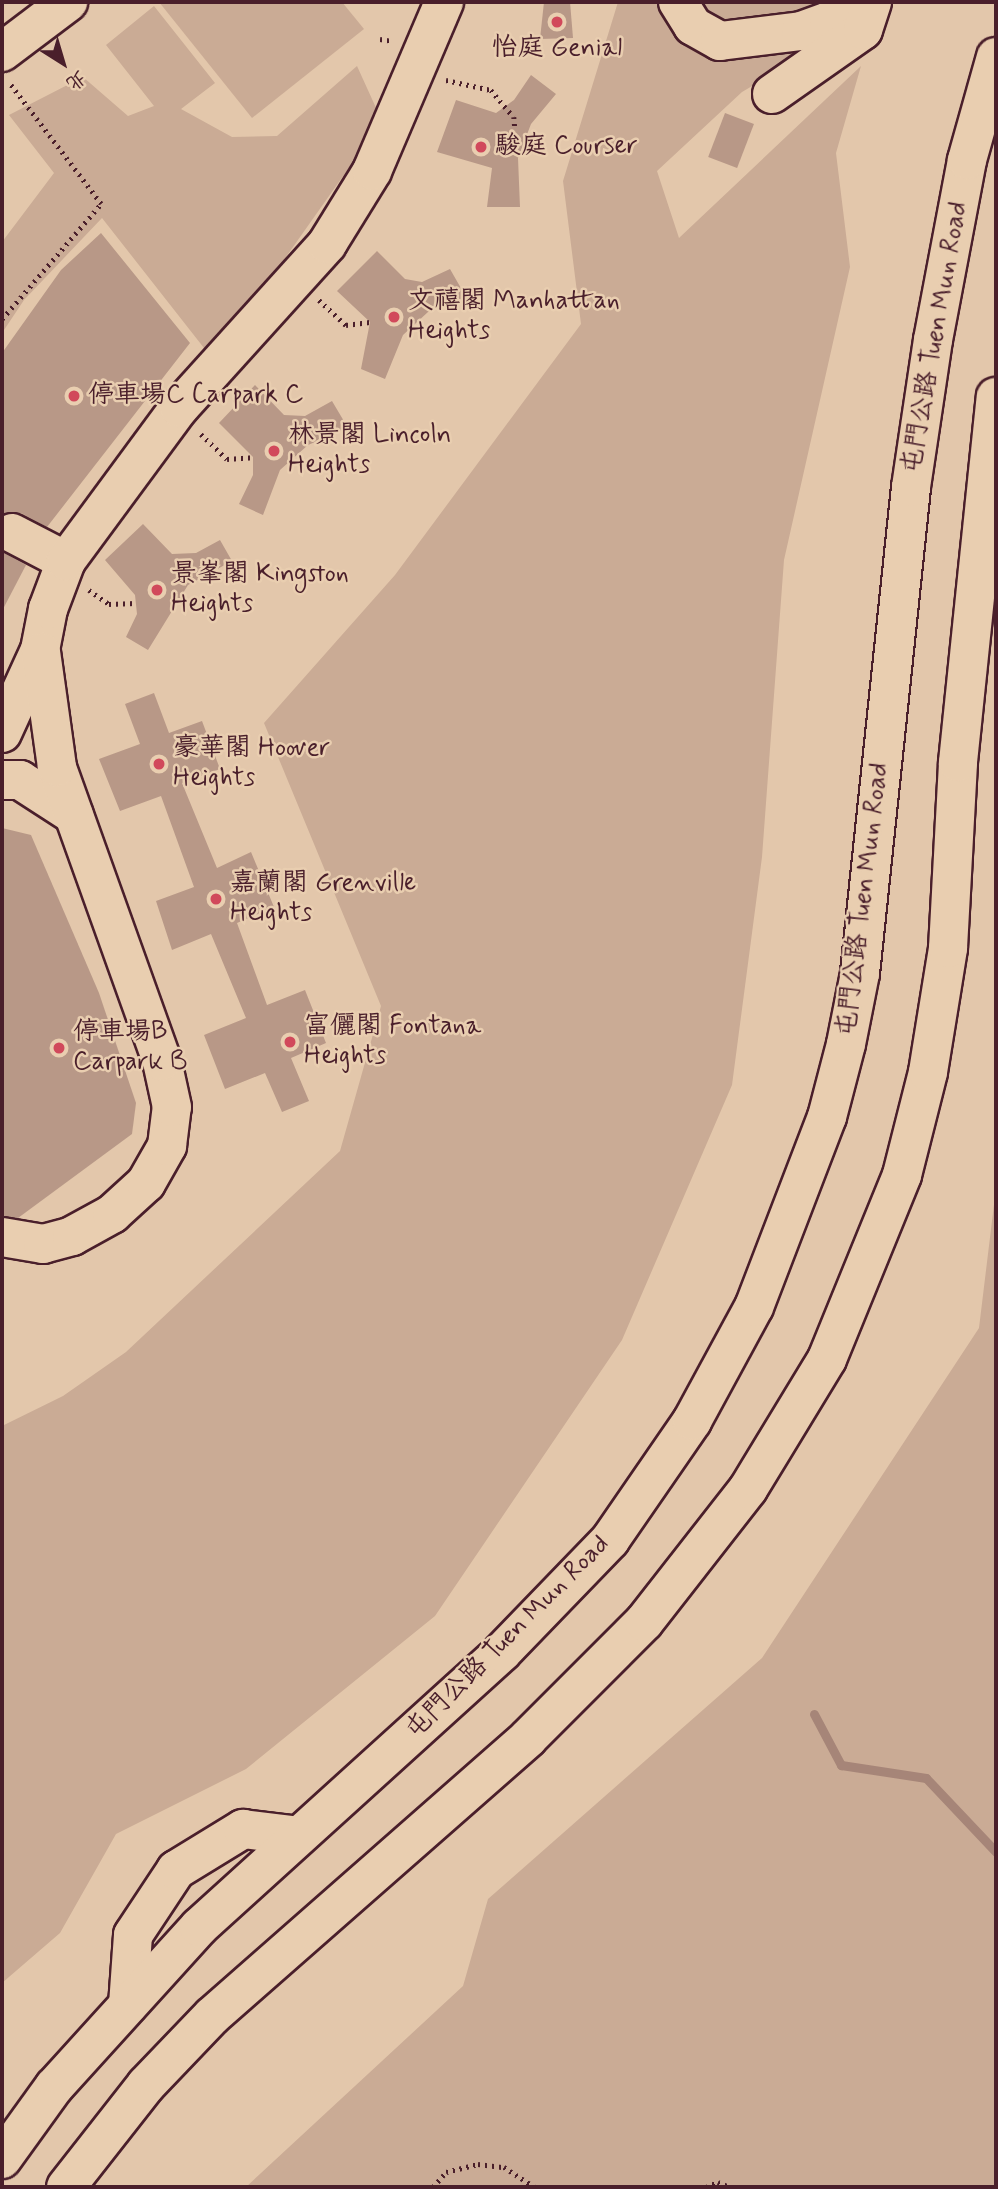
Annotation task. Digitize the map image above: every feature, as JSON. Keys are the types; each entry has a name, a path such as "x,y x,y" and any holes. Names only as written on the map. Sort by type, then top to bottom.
{"main road":[{"path":"2,52 68,2"},
{"path":"2,733 40,650 48,610 75,574 179,408 327,244 372,172 444,2"},
{"path":"678,2 693,26 720,41 801,31 828,21 857,2"},
{"path":"772,94 863,30 872,2"},
{"name":"屯門公路 Tuen Mun Road","path":"2,2158 54,2088 199,1927 502,1652 610,1540 692,1421 754,1307 786,1232 827,1117 860,973 911,487 929,367 967,160 996,57"},
{"path":"66,2187 146,2085 212,2016 527,1738 644,1622 748,1489 827,1359 902,1175 930,1061 948,948 958,762 996,397"},
{"path":"12,533 75,574"},
{"path":"2,1237 43,1244 82,1231 112,1214 146,1183 167,1146 172,1107 162,1061 57,767 40,650"},
{"path":"2,780 20,780 74,815"},
{"path":"128,2005 132,1935 176,1870 243,1829 299,1836"}],"path":[{"path":"2,73 101,204 2,319"},
{"path":"443,79 491,89 514,117 515,129"},
{"path":"308,290 346,325 370,322"},
{"path":"190,424 227,459 253,457"},
{"path":"75,574 110,604 136,603"},
{"path":"433,2187 446,2172 478,2164 503,2167 536,2187"},
{"path":"706,2187 718,2182 730,2187"}],"shaded area":[{"path":"159,2 342,2 364,29 252,118"},
{"path":"618,2 895,2 742,92 657,171 679,238 861,66 836,153 850,267 784,560 762,857 732,1085 622,1340 435,1616 246,1769 116,1834 60,1933 2,1983 2,1426 63,1396 126,1352 340,1151 381,1006 264,723 395,575 581,324 563,181"},
{"path":"154,6 215,83 181,109 232,137 277,136 357,66 382,121 264,288 204,348 102,218 24,300 2,333 2,242 54,173 9,115 83,77 128,116 154,106 106,45"},
{"path":"996,1188 996,2187 246,2187 463,1986 488,1899 762,1658 979,1328"}],"building":[{"name":"怡庭 Genial","path":"544,2 570,2 573,38 540,39"},
{"name":"駿庭 Courser","path":"531,75 556,94 531,124 518,158 520,207 487,207 492,168 437,152 456,100 496,113 514,100"},
{"path":"725,113 754,124 737,168 708,157"},
{"name":"停車場C Carpark C","path":"101,233 190,343 47,527 21,513 2,514 2,353 61,270"},
{"name":"文禧閣 Manhattan Heights","path":"377,251 405,279 422,282 450,269 466,297 428,312 403,335 385,379 361,369 370,322 337,291"},
{"name":"林景閣 Lincoln Heights","path":"255,385 284,415 305,416 332,401 348,428 308,445 280,470 263,515 239,504 253,475 253,457 219,423"},
{"name":"景峯閣 Kingston Heights","path":"143,524 172,554 196,553 220,540 232,561 188,585 148,650 126,637 137,614 135,595 105,560"},
{"path":"2,552 26,565 2,611"},
{"path":"154,693 169,733 202,721 220,769 182,783 217,868 251,852 274,907 237,923 267,1005 305,990 326,1043 291,1058 309,1101 282,1112 265,1073 225,1089 204,1035 246,1018 211,934 172,950 156,901 194,887 161,796 120,811 99,759 140,744 125,704"},
{"name":"停車場B Carpark B","path":"2,828 31,835 99,993 136,1103 132,1134 18,1218 2,1216"}],"waterway":[{"path":"814,1714 841,1765 926,1778 996,1852"}],"place":[{"name":"怡庭 Genial","path":"557,22"},
{"name":"駿庭 Courser","path":"481,147"},
{"name":"文禧閣 Manhattan Heights","path":"394,317"},
{"name":"停車場C Carpark C","path":"74,396"},
{"name":"林景閣 Lincoln Heights","path":"274,451"},
{"name":"景峯閣 Kingston Heights","path":"157,590"},
{"name":"豪華閣 Hoover Heights","path":"159,764"},
{"name":"嘉蘭閣 Grenville Heights","path":"216,899"},
{"name":"富儷閣 Fontana Heights","path":"290,1042"},
{"name":"停車場B Carpark B","path":"59,1048"}]}
